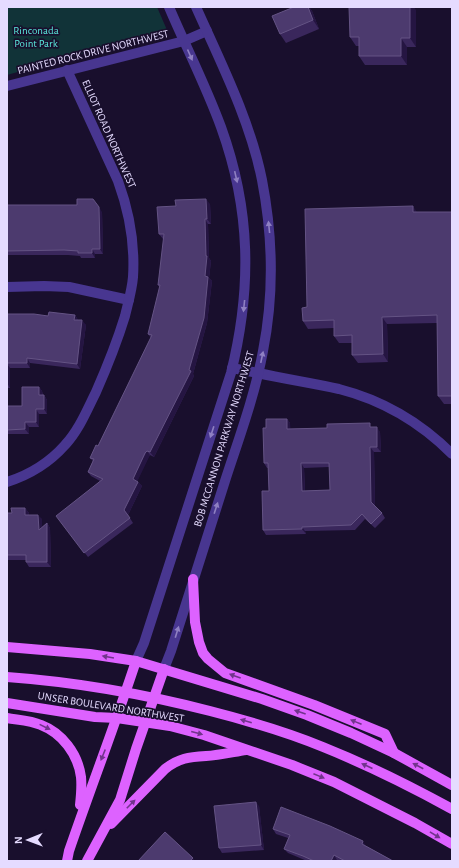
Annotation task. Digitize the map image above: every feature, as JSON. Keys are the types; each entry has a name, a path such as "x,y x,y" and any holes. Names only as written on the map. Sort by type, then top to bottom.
{"main road":[{"path":"193,579 195,622 202,653 208,659 226,673 314,705 385,734 394,753"},
{"path":"7,647 90,654 136,661 262,699 351,733 394,753 452,785"},
{"path":"68,861 79,822 136,661"},
{"path":"87,861 120,800 153,697 164,669"},
{"path":"7,677 126,692 153,697 245,720 316,744 384,773 452,809"},
{"name":"UNSER BOULEVARD NORTHWEST","path":"7,703 95,717 117,718 170,726 249,749 292,764 341,785 409,819 452,844"},
{"path":"7,718 30,721 41,725 59,736 69,746 78,765 81,776 82,788 79,822"},
{"path":"104,831 170,765 188,757 206,756 249,749"}],"street":[{"name":"BOB MCCANNON PARKWAY NORTHWEST","path":"136,661 146,635 232,368 240,331 245,289 246,260 242,206 233,166 221,127 169,7"},
{"name":"BOB MCCANNON PARKWAY NORTHWEST","path":"164,669 171,651 258,373 267,324 270,296 270,238 262,179 245,121 196,7"},
{"name":"PAINTED ROCK DRIVE NORTHWEST","path":"7,86 184,41 207,31"},
{"name":"ELLIOT ROAD NORTHWEST","path":"7,482 38,468 55,455 75,433 105,372 119,337 133,278 134,256 124,199 118,182 67,70"},
{"path":"7,287 69,287 129,300"},
{"path":"232,368 340,390 364,397 407,418 452,454"}],"green space":[{"name":"Rinconada Point Park","path":"7,7 157,7 167,30 7,75"}],"building":[{"path":"294,7 308,7 313,20 280,34 272,16"},
{"path":"349,7 410,7 410,38 401,38 401,56 359,56 359,37 350,37"},
{"path":"77,199 93,199 99,207 100,249 92,249 92,253 78,253 78,251 64,250 7,251 7,205 77,205"},
{"path":"206,199 207,219 205,219 207,256 205,276 208,277 204,318 189,370 191,371 150,452 147,451 145,453 133,479 138,482 124,510 130,518 84,553 56,516 103,479 88,472 94,459 90,458 96,445 98,446 152,335 148,334 160,285 158,285 164,234 159,234 157,207 176,206 175,200"},
{"path":"413,206 413,212 452,212 452,396 438,396 437,315 382,317 383,354 352,355 352,335 334,336 334,320 303,321 302,308 307,307 305,209"},
{"path":"49,312 75,315 74,320 82,320 77,364 27,358 27,363 7,363 7,314 34,314 48,316"},
{"path":"22,387 39,387 39,395 44,395 44,409 36,409 36,422 25,422 25,429 7,430 7,406 22,406"},
{"path":"266,419 287,419 287,429 327,428 327,424 370,423 370,427 377,427 377,447 370,447 371,502 382,513 371,524 362,514 351,525 302,527 302,529 263,530 262,491 269,491 268,463 264,463 263,428 266,428","holes":["301,463 329,463 330,490 302,491"]},
{"path":"11,508 25,508 25,515 38,515 39,530 47,523 47,562 26,562 26,555 7,555 7,513 12,513"},
{"path":"256,802 261,845 219,848 214,806"},
{"path":"281,807 330,826 363,841 362,844 393,861 345,861 334,855 331,861 314,861 284,849 290,835 273,829"},
{"path":"165,832 193,858 190,861 138,861"}]}
